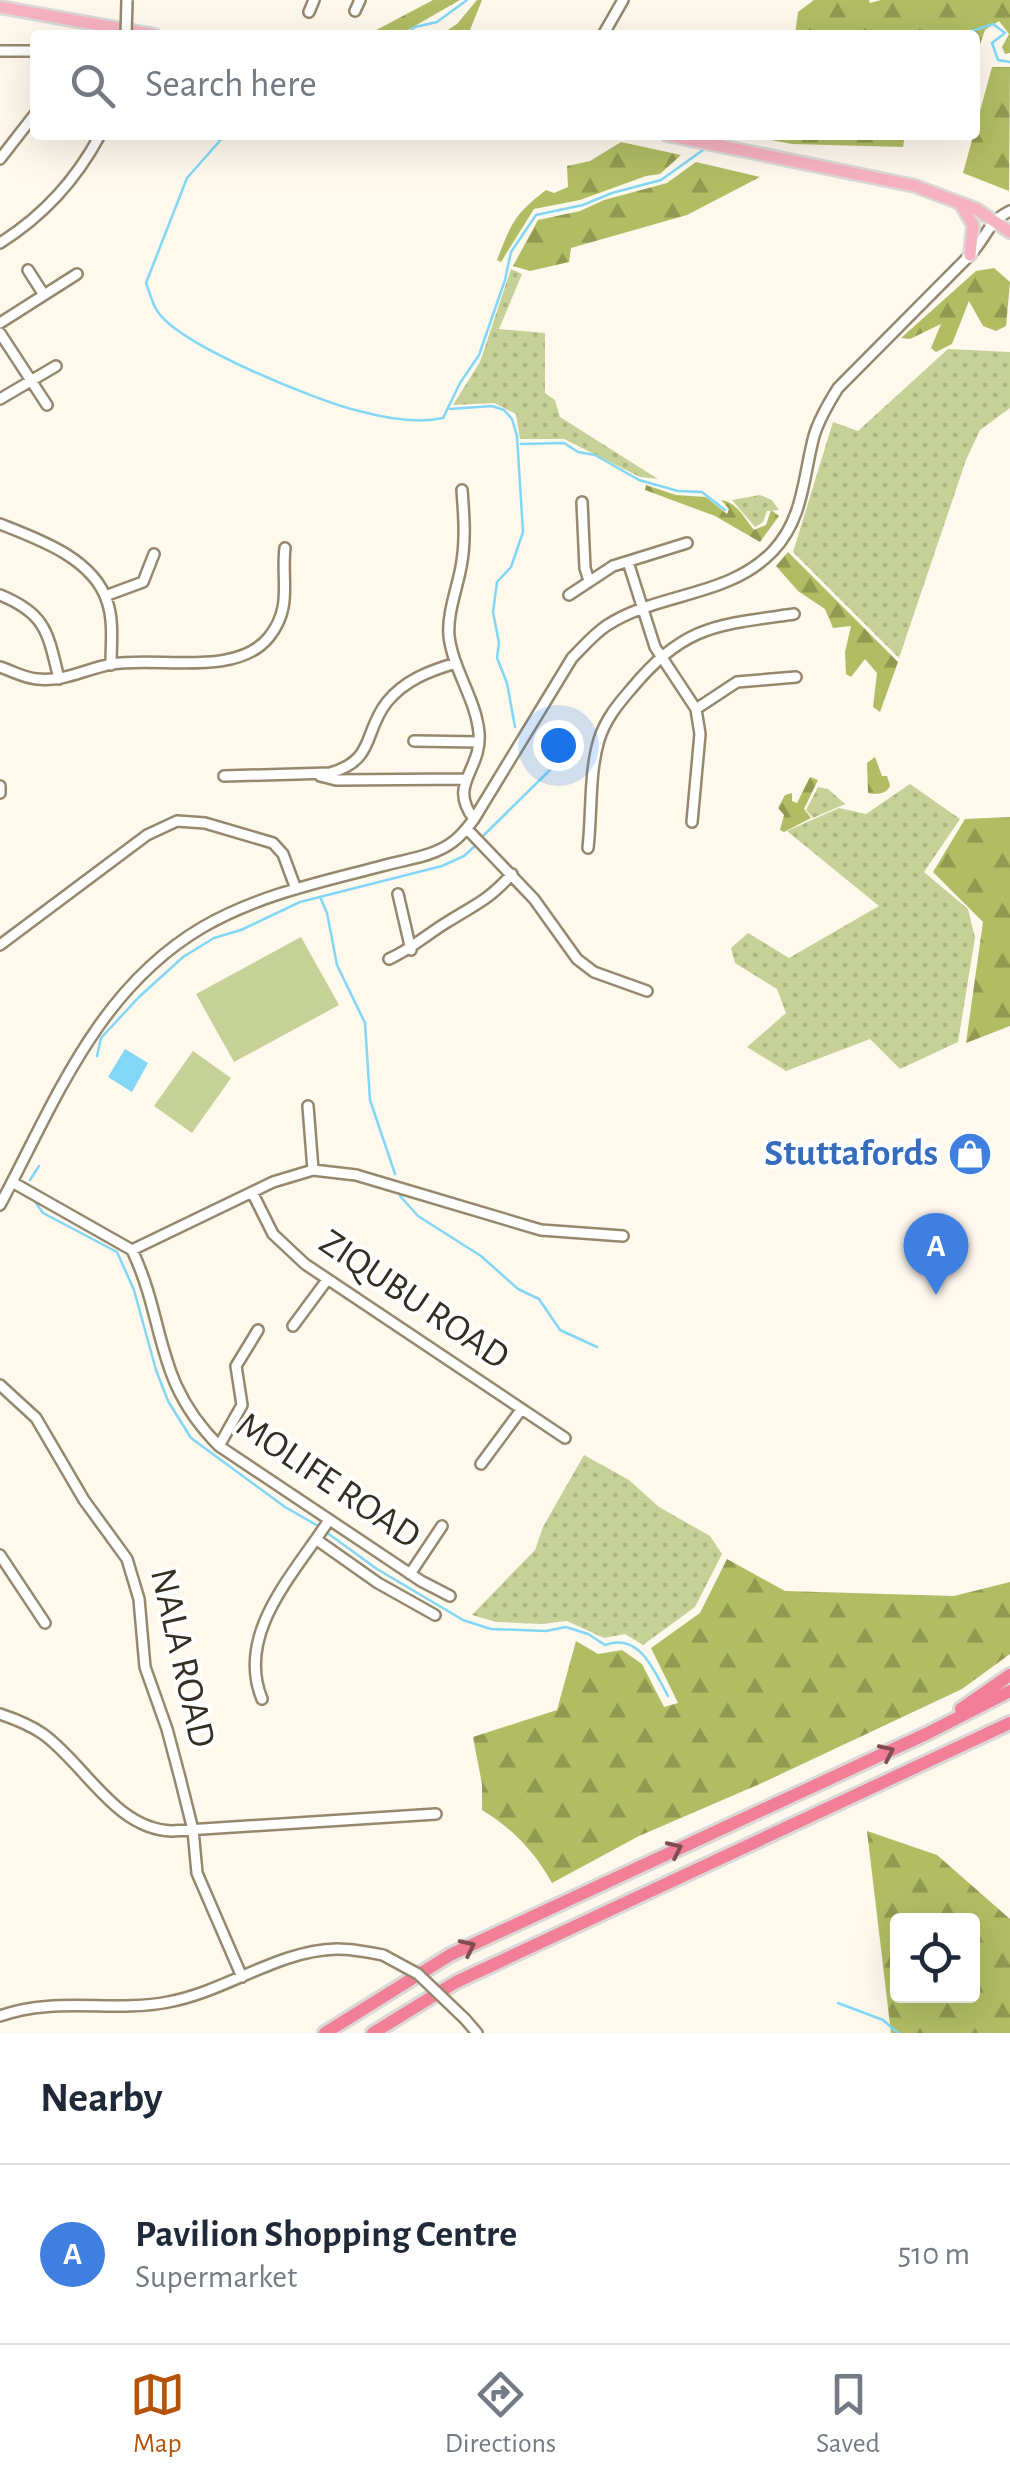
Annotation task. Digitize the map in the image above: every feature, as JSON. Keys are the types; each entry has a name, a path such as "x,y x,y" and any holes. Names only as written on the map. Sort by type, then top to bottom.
{"highway":[{"path":"926,1734 1010,1675"},
{"path":"325,2033 450,1956 1010,1691"},
{"path":"373,2033 456,1982 1010,1723"}],"main road":[{"path":"0,7 127,30"},
{"path":"691,140 916,186 958,201 1010,232"},
{"path":"958,201 973,226 970,255"}],"street":[{"path":"126,30 127,0"},
{"path":"308,12 314,0"},
{"path":"355,11 360,0"},
{"path":"606,30 623,0"},
{"path":"0,51 30,52"},
{"path":"0,159 30,120"},
{"path":"2,238 29,224 56,198 97,140"},
{"path":"0,1205 85,1044 110,1007 144,971 203,927 263,899 424,855 454,842 474,819 572,658 604,627 643,609 726,582 772,551 791,526 803,494 815,433 838,388 984,240 994,219 1010,211"},
{"path":"984,240 1010,232"},
{"path":"28,270 44,294"},
{"path":"0,323 77,274"},
{"path":"0,334 47,405"},
{"path":"0,399 56,366"},
{"path":"462,490 463,554 449,629 456,663 476,715 478,758 462,788 462,801 474,819"},
{"path":"582,502 589,581"},
{"path":"0,524 65,554 84,569 106,596 111,627 110,664"},
{"path":"569,596 589,581 628,562 688,543"},
{"path":"0,667 36,679 59,680 110,664 210,661 233,658 257,648 274,628 286,595 284,548"},
{"path":"106,596 143,582 154,554"},
{"path":"628,562 660,657 696,710 700,734 692,822"},
{"path":"0,595 20,603 41,620 59,680"},
{"path":"588,848 596,750 603,727 660,657 682,640 711,627 794,614"},
{"path":"224,776 330,773 351,764 369,746 383,708 397,691 424,674 456,663"},
{"path":"696,710 737,682 796,677"},
{"path":"414,741 479,742"},
{"path":"313,774 336,780 467,778"},
{"path":"0,945 146,835 177,821 204,822 273,843 283,854 296,889"},
{"path":"467,828 534,899 576,959 594,972 647,991"},
{"path":"389,959 411,950 448,922 484,902 512,874"},
{"path":"398,894 411,950"},
{"path":"308,1106 313,1170"},
{"path":"12,1182 132,1250 288,1176 313,1170 356,1175 541,1230 623,1236"},
{"name":"ZIQUBU ROAD","path":"252,1192 278,1240 327,1280 564,1438"},
{"name":"MOLIFE ROAD","path":"132,1250 178,1394 192,1418 218,1446 328,1522 450,1596"},
{"path":"292,1326 327,1280"},
{"path":"218,1446 242,1406 236,1366 258,1330"},
{"name":"NALA ROAD","path":"0,1385 36,1418 84,1500 127,1558 138,1599 145,1667 167,1729 193,1830 197,1874 242,1977"},
{"path":"481,1464 520,1410"},
{"path":"262,1699 255,1682 256,1639 328,1522"},
{"path":"410,1574 442,1526"},
{"path":"318,1538 378,1584 435,1615"},
{"path":"0,1555 45,1623"},
{"path":"0,1714 43,1735 135,1821 163,1831 436,1814"},
{"path":"0,2016 24,2008 63,2004 138,2006 169,2002 316,1952 342,1950 383,1955 418,1974 477,2033"}],"green space":[{"path":"433,0 460,0 408,30 376,30"},
{"path":"477,0 482,0 470,30 448,30"},
{"path":"814,0 1010,0 1010,53 1005,54 1002,47 1009,34 999,21 985,30 980,44 980,30 796,30 798,12"},
{"path":"992,67 1010,67 1009,191 963,173 972,140 980,140 980,111"},
{"path":"772,140 904,140 903,147"},
{"path":"621,142 681,155 660,174 580,200 534,209 501,262 497,260 520,213 546,190 554,193 568,187 567,166 590,161"},
{"path":"696,162 760,177 687,215 571,248 569,262 530,271 513,266 538,220 667,183"},
{"path":"994,268 1010,282 1006,326 996,331 983,326 969,301 952,344 936,352 931,348 941,324 910,339 901,338 976,271"},
{"path":"511,269 522,274 499,329 545,333 545,393 555,400 560,417 658,479 640,477 564,439 520,439 516,414 494,403 453,405 480,362"},
{"path":"948,349 1010,352 1010,408 980,430 966,460 899,658 793,552 833,422 858,431"},
{"path":"646,485 676,495 706,497 727,514 729,509 721,500 727,501 754,530 766,525 771,510 779,516 760,542 715,516 645,490"},
{"path":"760,495 772,500 779,510 767,511 763,522 755,527 732,500"},
{"path":"788,552 898,662 880,712 873,707 877,673 865,659 851,677 846,674 845,652 851,626 833,628 825,609 798,591 776,566"},
{"path":"875,757 890,785 875,794 868,793 867,763"},
{"path":"810,777 818,780 804,809 811,818 784,832 780,830 784,815 778,808 785,795 792,793 792,801 797,803"},
{"path":"910,784 960,819 924,872 968,909 975,938 958,1042 900,1069 870,1039 786,1071 747,1047 786,1013 777,989 735,963 731,948 748,933 789,958 879,906 787,831 839,808 866,814"},
{"path":"818,787 828,789 845,804 813,818 806,810"},
{"path":"1010,817 1010,1026 966,1043 983,922 933,872 965,819"},
{"path":"301,937 339,1005 234,1062 196,994"},
{"path":"193,1051 231,1078 192,1133 154,1106"},
{"path":"584,1455 629,1480 659,1507 710,1536 722,1554 695,1607 643,1645 625,1634 604,1638 567,1621 496,1622 472,1615 535,1550 543,1527"},
{"path":"727,1559 785,1591 954,1596 1010,1582 1010,1654 962,1689 639,1836 552,1883 522,1842 482,1810 482,1784 473,1737 557,1710 576,1641 598,1654 622,1650 642,1664 664,1707 678,1703 651,1648 700,1613"},
{"path":"867,1831 937,1855 1010,1919 1010,2033 891,2033"}],"water":[{"path":"125,1049 148,1063 132,1092 108,1077"}],"waterway":[{"path":"411,30 437,22 467,0"},
{"path":"975,30 993,24 1005,33 992,43 998,60 1010,62"},
{"path":"221,140 187,178 146,283 156,309 193,340 283,384 359,411 412,420 443,418 479,355 511,252 536,215 583,205 661,180 703,150"},
{"path":"450,409 492,406 504,410 512,419 517,436 523,532 511,567 497,582 493,612 499,643 497,658 507,683 515,727"},
{"path":"521,444 564,443 639,480 678,491 702,492 725,510"},
{"path":"484,835 554,766 554,755 535,743"},
{"path":"97,1056 101,1038 139,997 183,957 214,938 241,930 300,902 442,866 475,846"},
{"path":"321,899 337,965 365,1023 370,1100 395,1174"},
{"path":"30,1180 39,1166"},
{"path":"400,1196 418,1216 481,1256 518,1289 539,1299 560,1330 597,1347"},
{"path":"36,1203 43,1213 117,1252 134,1290 168,1401 191,1438 285,1507 320,1527"},
{"path":"326,1532 377,1569 463,1620 491,1629 546,1631 566,1627 605,1645 628,1644 651,1665 668,1696"},
{"path":"838,2003 883,2020 898,2033"}],"place":[{"name":"Stuttafords","path":"970,1154"},
{"name":"Pavilion Shopping Centre","path":"936,1295"}]}
